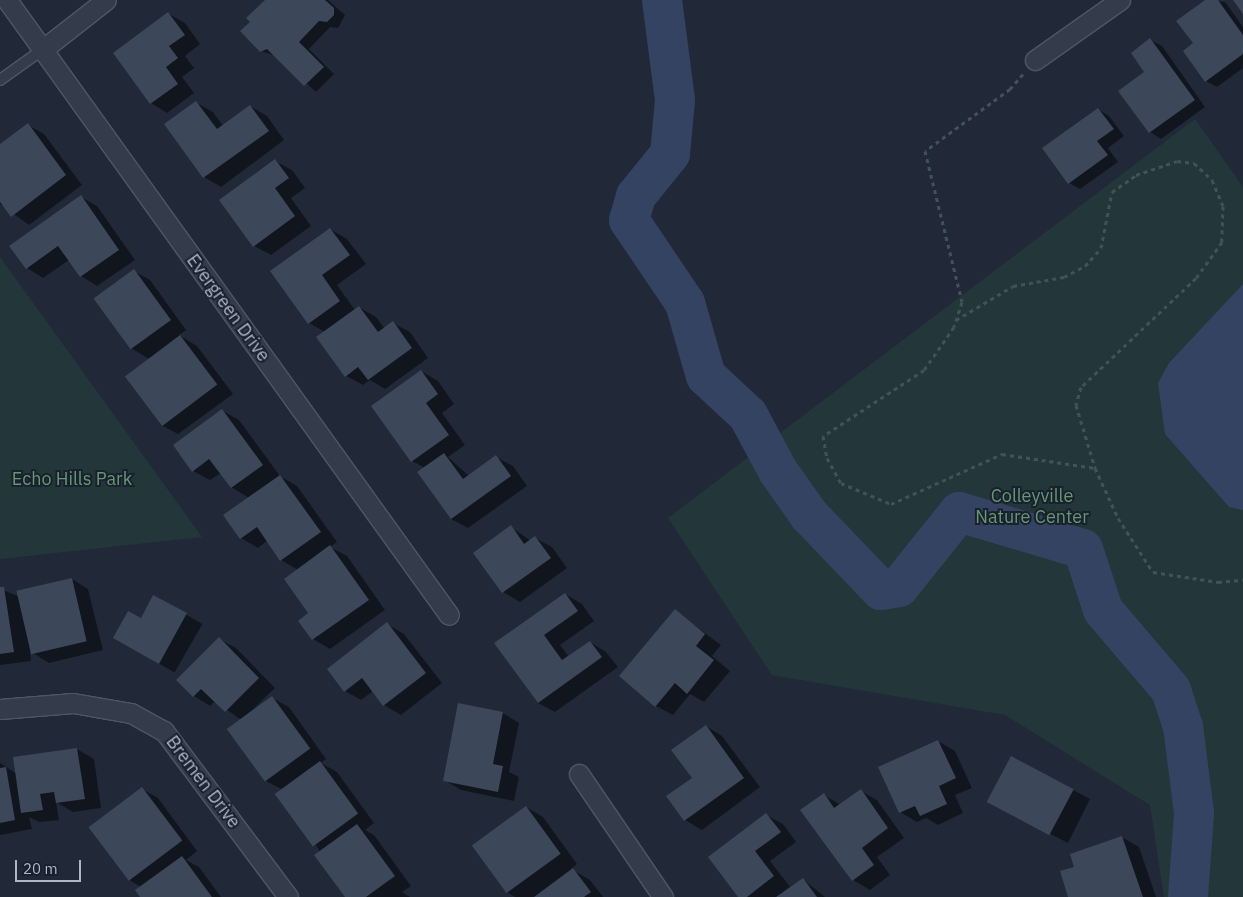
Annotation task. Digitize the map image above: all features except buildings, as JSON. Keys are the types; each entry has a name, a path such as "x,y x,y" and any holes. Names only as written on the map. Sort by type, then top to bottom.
{"street":[{"name":"Evergreen Drive","path":"7,0 449,615"},
{"path":"42,50 106,0"},
{"path":"1035,60 1120,0"},
{"name":"Bremen Drive","path":"0,709 73,703 131,713 164,731 288,897"},
{"path":"579,774 663,897"}],"lane":[{"path":"0,80 42,50"}],"path":[{"path":"1035,60 1010,89 925,151 962,302 956,320 924,370 823,436 827,458 841,483 890,504 1002,454 1095,468"},
{"path":"956,320 1013,286 1064,277 1084,266 1101,248 1112,192 1136,175 1177,160 1194,163 1212,180 1223,206 1222,242 1196,278 1082,387 1076,405 1095,468 1118,518 1153,572 1218,582 1243,580"}],"green space":[{"name":"Colleyville Nature Center","path":"1195,119 1243,187 1243,897 1164,897 1150,805 1005,715 772,675 668,518"},
{"name":"Echo Hills Park","path":"0,257 202,537 0,559"}],"water":[{"path":"1243,284 1243,510 1229,507 1165,434 1158,383 1169,363"}],"waterway":[{"path":"662,0 675,100 670,154 636,196 629,220 685,303 706,376 748,415 778,471 809,515 881,590 899,587 959,512 1083,549 1103,610 1171,690 1183,726 1194,813 1188,897"}]}
